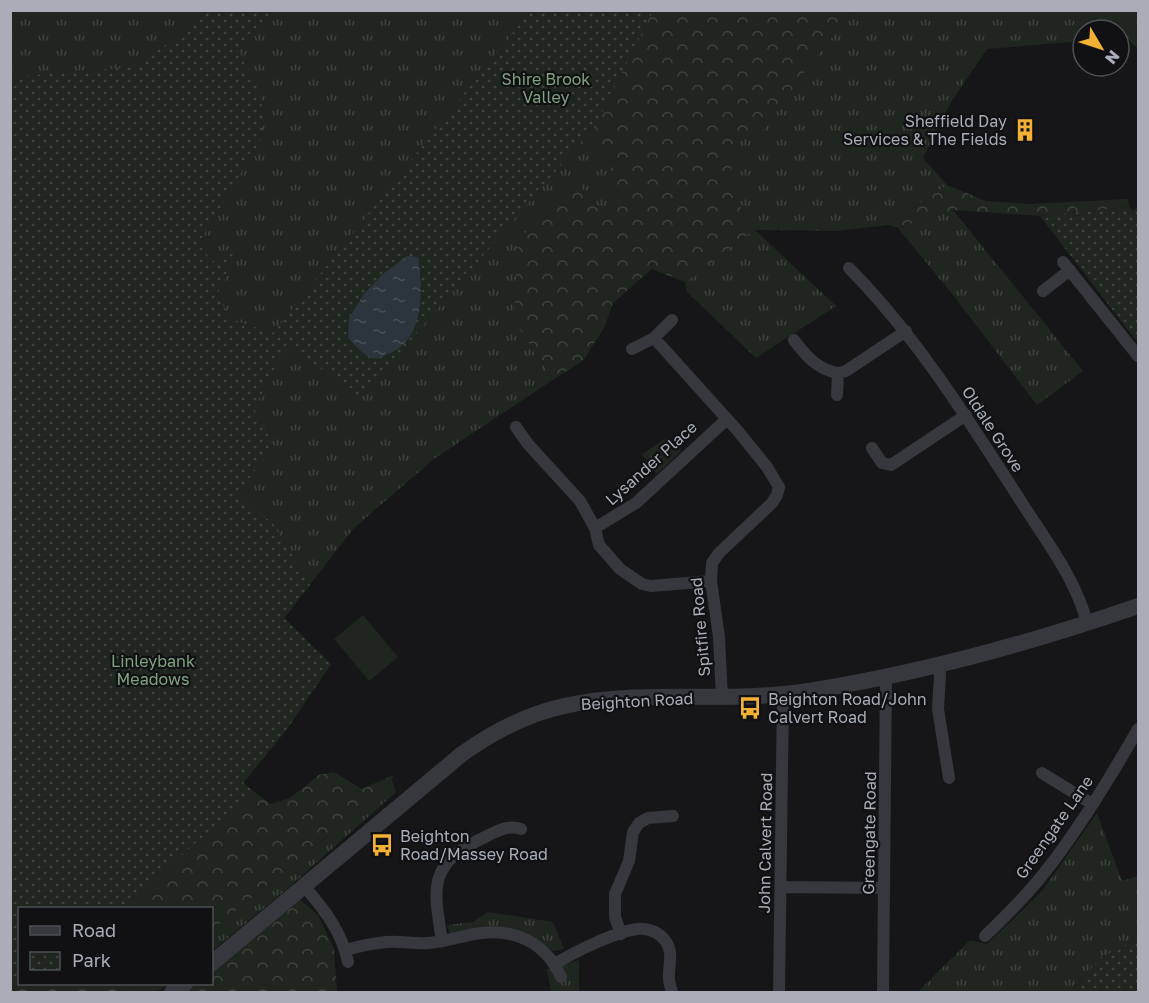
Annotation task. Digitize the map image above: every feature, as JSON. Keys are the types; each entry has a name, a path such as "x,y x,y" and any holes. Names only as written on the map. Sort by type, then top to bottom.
{"street":[{"path":"1043,291 1067,266 1138,356"},
{"name":"Oldale Grove","path":"849,268 906,331 966,415 1071,582 1087,623"},
{"path":"632,349 654,338 672,320"},
{"path":"794,340 811,360 824,369 838,373 846,371 906,331"},
{"path":"654,338 727,419"},
{"path":"837,395 838,373"},
{"path":"872,448 882,463 891,465 966,415"},
{"name":"Lysander Place","path":"595,528 636,503 727,419"},
{"name":"Spitfire Road","path":"722,698 711,581 712,563 719,553 772,503 779,487 767,467 727,419"},
{"path":"516,427 528,444 580,501 595,528 599,545 620,569 642,584 651,586 711,581"},
{"name":"Beighton Road","path":"213,962 462,754 518,721 564,706 600,700 722,698 783,694 886,675 993,652 1138,606"},
{"path":"938,664 940,675 938,709 950,778"},
{"name":"Greengate Road","path":"883,993 886,675"},
{"name":"John Calvert Road","path":"779,993 783,694"},
{"name":"Greengate Lane","path":"985,936 1046,872 1092,804 1138,729"},
{"path":"1041,773 1092,804"},
{"path":"621,934 615,917 615,894 629,861 633,832 639,823 648,818 673,816"},
{"path":"442,941 435,889 445,864 454,854 477,841 508,827 521,829"},
{"path":"304,886 338,932 347,956 388,942 419,943 505,932 530,940 540,948 555,964 561,977"},
{"path":"780,887 884,888"},
{"path":"555,964 574,953 621,934 636,929 654,931 667,943 671,960 669,979 672,993"}],"green space":[{"path":"11,11 207,11 180,38 11,177"},
{"name":"Linleybank Meadows","path":"207,11 271,12 236,49 259,87 263,115 262,138 200,241 211,262 236,252 217,295 229,315 236,321 273,333 530,11 653,11 596,124 361,398 287,344 254,409 274,446 237,494 273,524 310,585 284,618 331,664 287,729 243,783 253,791 129,903 123,907 18,907 18,978 11,983 11,77 132,67 149,53 180,38"},
{"name":"Shire Brook Valley","path":"252,11 583,11 565,111 584,149 607,147 618,207 606,218 536,355 554,379 434,459 354,528 284,618 331,664 287,729 243,783 253,791 122,907 18,907 18,978 11,983 11,627 222,350 124,198"},
{"path":"583,11 853,11 814,59 760,135 736,135 731,173 742,211 754,230 685,282 652,269 613,303 604,328 583,361 554,379 514,319 518,240 577,182 606,218 618,207 607,148 584,149 565,112"},
{"path":"853,11 1138,11 1138,48 1131,43 1131,18 1071,18 1071,42 987,49 951,102 923,158 947,185 889,225 837,231 755,230 836,306 756,358 687,292 685,282 754,230 742,211 731,173 736,135 814,59"},
{"path":"947,185 986,201 1029,204 1128,199 1129,207 1040,216 953,210 898,228 889,225"},
{"path":"1129,207 1133,210 1138,207 1138,343 1040,216"},
{"path":"953,210 1083,371 1037,405 953,295 898,228"},
{"path":"668,437 681,451 657,474 642,454"},
{"path":"363,615 398,657 369,681 334,639"},
{"path":"334,772 362,789 393,775 392,780 314,847 213,929 213,907 122,907 253,791 271,804 290,798 319,775"},
{"path":"392,780 396,792 287,889 213,950 213,929"},
{"path":"1097,813 1122,881 1138,876 1138,939 1100,958 1071,992 918,992 970,940 987,944 1042,891"},
{"path":"298,898 318,915 334,949 337,992 179,992 190,985 213,985 213,968"},
{"path":"488,912 553,922 564,949 553,951 528,934 505,928 450,934 447,925 473,922"},
{"path":"1138,939 1138,992 1071,992 1100,958"},
{"path":"579,960 579,992 551,992 547,970"},
{"path":"18,978 18,985 135,985 124,992 11,992 11,983"},
{"path":"135,985 167,985 156,992 124,992"}],"water":[{"path":"407,256 418,257 420,270 421,297 416,324 402,346 383,357 369,357 348,338 349,318 364,294 383,274"}],"place":[{"name":"Sheffield Day Services & The Fields","path":"1025,130"},
{"name":"Beighton Road/John Calvert Road","path":"750,708"},
{"name":"Beighton Road/Massey Road","path":"382,845"}]}
